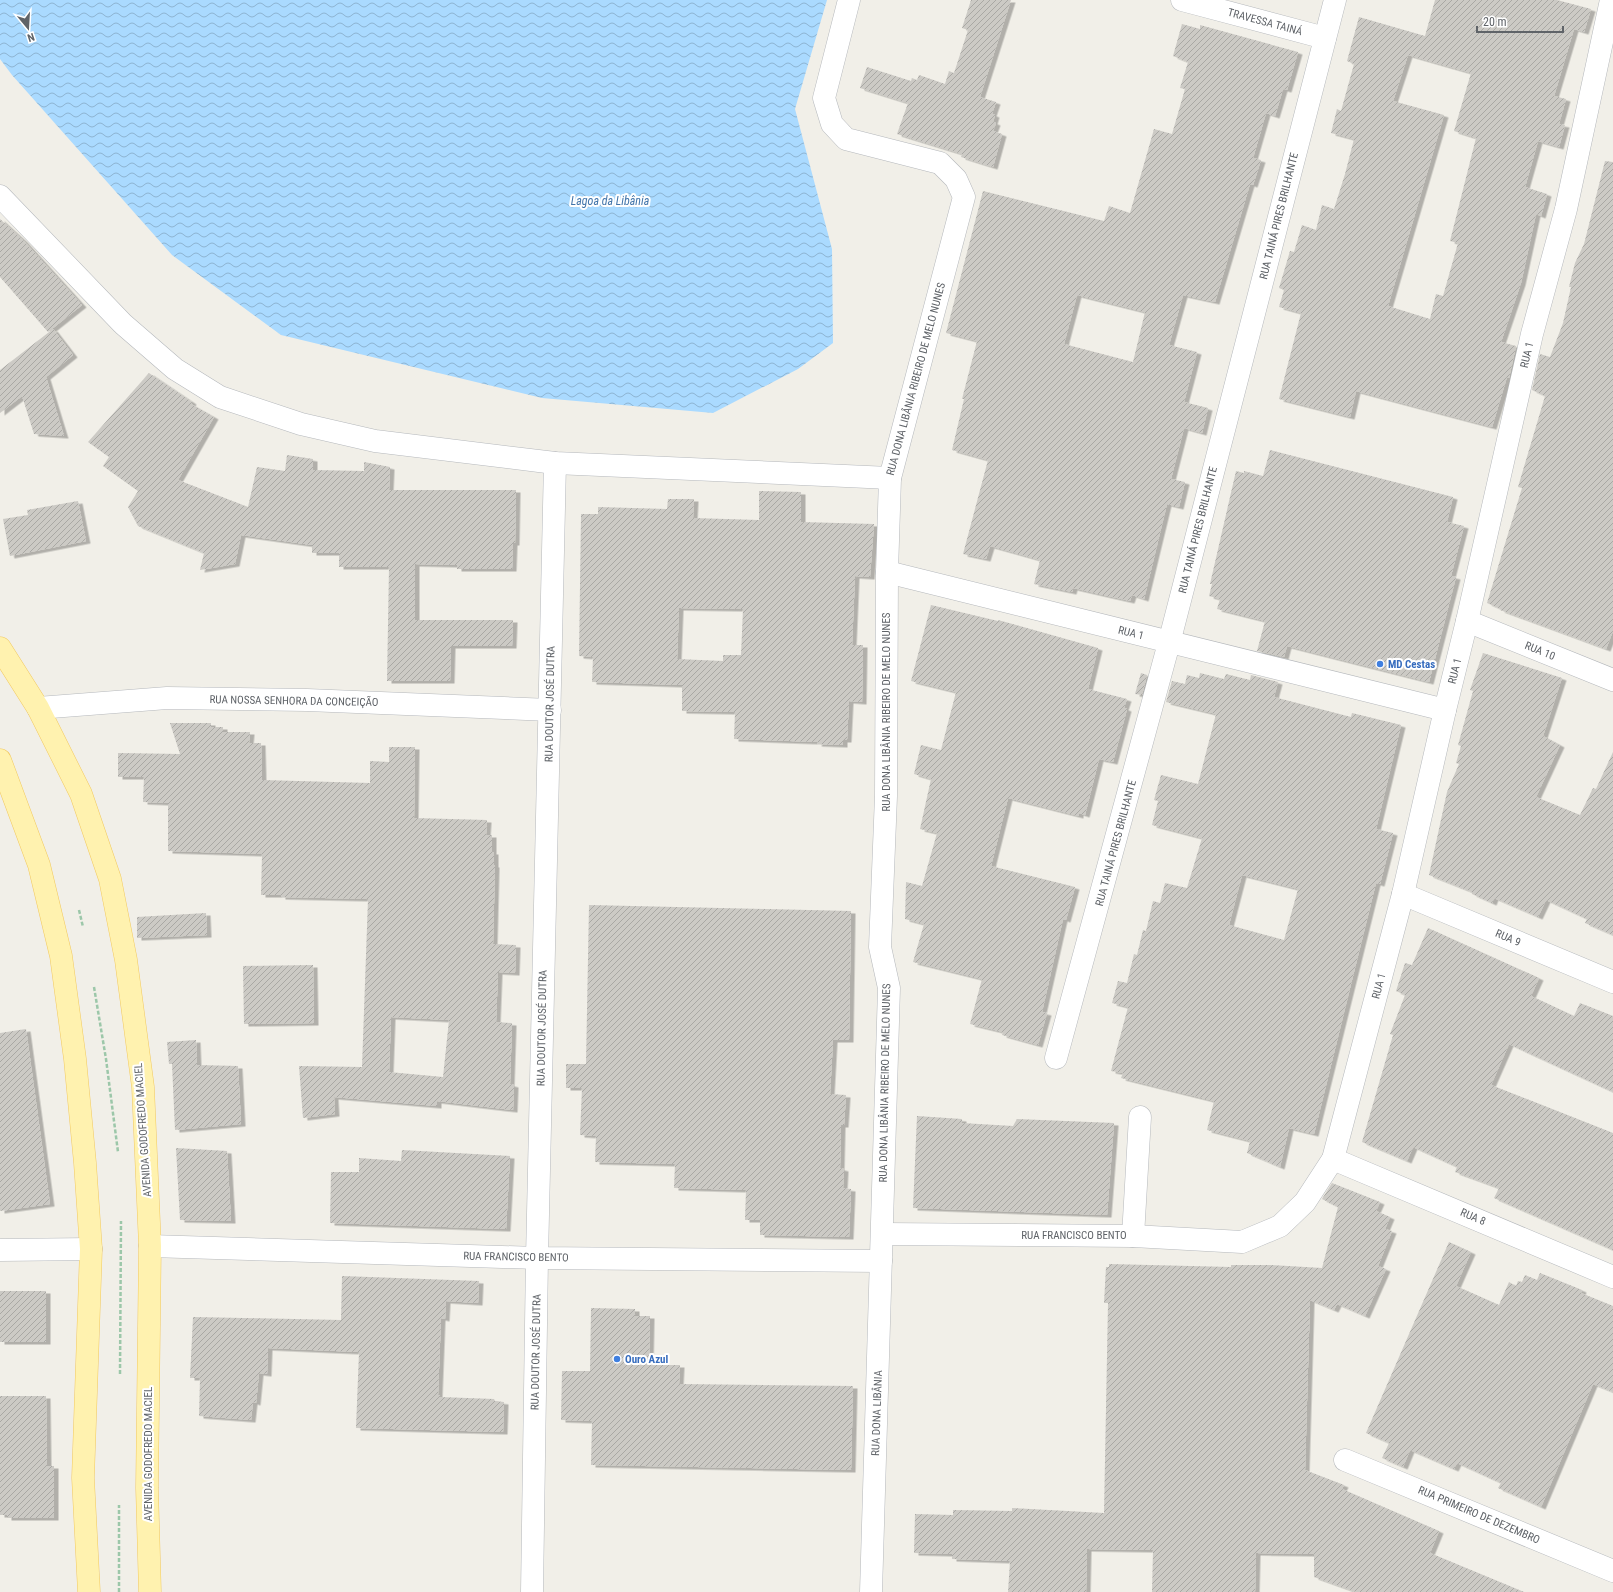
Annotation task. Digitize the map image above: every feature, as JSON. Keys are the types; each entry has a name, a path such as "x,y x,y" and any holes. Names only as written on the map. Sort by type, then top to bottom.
{"main road":[{"name":"AVENIDA GODOFREDO MACIEL","path":"0,648 38,708 81,794 110,879 126,960 143,1087 150,1246 148,1480 150,1592"},
{"path":"0,760 39,865 60,956 75,1060 85,1163 91,1249 83,1478 89,1592"}],"street":[{"name":"RUA DONA LIBÂNIA RIBEIRO DE MELO NUNES","path":"849,0 824,98 832,124 846,139 940,163 956,179 964,197 890,478 887,572 886,796 880,947 889,988 883,1234"},
{"name":"TRAVESSA TAINÁ","path":"1182,0 1325,38"},
{"name":"RUA TAINÁ PIRES BRILHANTE","path":"1056,1058 1169,643 1335,0"},
{"name":"RUA 1","path":"1264,1234 1280,1226 1305,1202 1333,1159 1403,894 1445,710 1468,621 1532,334 1566,210 1611,0"},
{"path":"0,196 123,324 175,369 220,397 301,424 375,441 555,463 890,478"},
{"name":"RUA DOUTOR JOSÉ DUTRA","path":"532,1592 537,1258 555,463"},
{"name":"RUA 1","path":"887,572 1169,643 1445,710"},
{"name":"RUA 10","path":"1468,621 1611,674"},
{"name":"RUA NOSSA SENHORA DA CONCEIÇÃO","path":"38,708 167,698 307,700 550,710"},
{"name":"RUA 9","path":"1403,894 1613,982"},
{"path":"1133,1236 1140,1117"},
{"name":"RUA 8","path":"1333,1159 1613,1277"},
{"name":"RUA FRANCISCO BENTO","path":"883,1234 1133,1236 1242,1242 1264,1234"},
{"name":"RUA DONA LIBÂNIA","path":"871,1592 883,1234"},
{"name":"RUA FRANCISCO BENTO","path":"150,1246 537,1258 881,1261"},
{"path":"0,1250 91,1249"},
{"name":"RUA PRIMEIRO DE DEZEMBRO","path":"1345,1460 1613,1571"}],"water":[{"name":"Lagoa da Libânia","path":"0,0 827,0 795,109 832,249 833,343 798,369 713,413 542,398 281,335 172,255 12,75 0,59"}],"building":[{"path":"971,0 1011,0 980,97 996,102 992,114 995,115 993,122 996,123 993,131 1002,134 993,167 961,157 962,154 897,134 908,103 860,88 867,67 911,81 912,78 917,80 919,75 945,84 949,71 954,73 968,30 962,28"},
{"path":"1435,0 1557,0 1591,9 1584,32 1574,29 1554,96 1566,99 1559,124 1565,125 1559,147 1538,141 1525,187 1547,194 1541,216 1536,214 1521,283 1501,342 1516,346 1509,378 1507,377 1492,427 1356,391 1350,417 1279,399 1301,313 1279,307 1284,290 1279,288 1290,251 1294,252 1302,225 1316,230 1322,205 1334,209 1345,174 1354,139 1331,133 1337,109 1341,111 1354,64 1347,61 1359,17 1425,36","holes":["1408,55 1471,73 1454,131 1476,138 1450,241 1458,243 1443,296 1436,294 1430,319 1388,306 1444,115 1393,101"]},
{"path":"1182,24 1200,29 1200,25 1298,52 1287,90 1283,89 1275,116 1266,113 1253,158 1261,160 1253,185 1250,184 1215,302 1183,295 1169,345 1197,352 1184,402 1208,408 1202,433 1184,428 1171,479 1185,482 1179,507 1167,504 1144,599 1132,595 1130,601 1073,588 1072,592 1034,584 1040,560 990,546 986,559 963,554 988,460 952,450 964,399 962,399 977,341 946,333 983,191 1104,221 1109,206 1130,213 1154,129 1172,134 1185,89 1180,88 1188,62 1173,56","holes":["1077,295 1145,312 1133,362 1064,344"]},
{"path":"1605,161 1613,162 1613,631 1606,649 1500,610 1501,609 1487,603 1522,488 1518,487 1545,396 1532,390 1540,354 1550,357 1563,323 1575,263 1584,244"},
{"path":"0,219 23,240 82,305 48,332 0,277"},
{"path":"53,329 73,355 46,377 64,436 34,434 22,396 0,413 0,370"},
{"path":"149,373 192,402 191,404 214,417 178,480 248,507 257,467 285,471 287,455 313,459 313,470 364,471 364,462 390,467 389,490 516,490 515,543 513,543 512,569 457,569 457,565 415,564 415,620 513,620 512,646 451,646 450,681 387,681 389,567 339,567 339,553 312,553 312,545 241,535 235,564 200,570 204,553 138,526 128,507 138,491 103,466 109,457 88,442"},
{"path":"1270,450 1453,497 1447,522 1464,526 1451,576 1456,577 1429,682 1287,646 1284,657 1257,651 1265,621 1217,609 1220,599 1209,596 1212,584 1210,584 1236,471 1244,473 1244,471 1263,476"},
{"path":"759,491 801,492 801,522 874,524 870,577 855,576 852,645 863,645 862,702 849,701 847,740 843,740 843,745 817,744 818,742 734,739 735,712 682,711 682,685 592,682 593,657 579,656 581,514 598,514 598,507 667,509 668,499 694,499 693,518 759,520","holes":["679,608 743,609 741,655 723,655 723,661 677,659"]},
{"path":"78,501 86,541 10,556 3,519 28,515 27,510"},
{"path":"931,605 998,620 1098,648 1088,689 1127,699 1124,708 1127,709 1113,762 1099,759 1085,815 1079,813 1079,816 1008,798 991,866 1075,887 1066,920 1063,919 1042,1012 1047,1013 1038,1045 1002,1035 1003,1032 970,1024 982,979 913,962 924,924 905,919 906,882 922,886 937,833 920,829 931,779 914,774 921,745 941,750 956,692 911,681"},
{"path":"1483,653 1562,678 1543,736 1560,745 1536,797 1580,815 1593,788 1596,789 1613,752 1613,935 1585,923 1587,919 1546,900 1538,917 1494,898 1492,903 1472,894 1472,892 1429,875 1447,792 1459,764 1456,763 1461,746 1458,745 1473,691 1470,690"},
{"path":"1141,673 1147,675 1142,695 1135,694"},
{"path":"1200,673 1224,679 1226,674 1250,680 1251,675 1278,682 1274,697 1351,717 1352,713 1401,725 1376,829 1393,833 1380,884 1376,883 1314,1134 1289,1128 1280,1167 1247,1153 1250,1141 1207,1130 1214,1101 1121,1078 1123,1073 1111,1071 1128,1007 1112,1003 1118,981 1127,983 1134,954 1137,955 1143,930 1146,931 1153,901 1160,903 1165,883 1187,888 1202,838 1152,825 1158,801 1154,800 1161,775 1198,784 1216,714 1166,702 1172,681 1185,684 1187,675 1199,678","holes":["1242,875 1298,889 1284,940 1229,925"]},
{"path":"170,723 211,723 211,727 223,727 223,732 250,732 249,743 261,743 262,780 370,783 370,761 389,762 389,747 415,747 414,818 487,820 486,835 492,835 492,852 494,852 495,865 493,944 516,945 515,973 498,972 496,1022 512,1023 510,1084 514,1085 513,1110 437,1101 437,1106 334,1097 335,1114 303,1118 299,1066 362,1067 368,899 281,897 281,895 261,895 262,854 168,851 168,803 143,802 144,777 118,777 118,753 180,754","holes":["391,1017 449,1020 443,1077 389,1072"]},
{"path":"589,905 851,911 849,1040 833,1040 830,1094 846,1095 844,1125 841,1125 840,1168 844,1169 843,1188 851,1189 849,1237 760,1235 760,1220 745,1220 746,1190 674,1188 675,1164 595,1162 596,1136 580,1135 582,1088 566,1088 566,1064 586,1064"},
{"path":"206,913 207,935 137,938 137,917"},
{"path":"1428,928 1539,978 1531,996 1574,1016 1580,1003 1613,1016 1613,1092 1509,1044 1491,1085 1613,1133 1613,1250 1494,1198 1499,1188 1455,1172 1457,1167 1413,1147 1407,1161 1362,1142 1393,1035 1390,1034 1405,995 1396,991 1405,963 1412,965"},
{"path":"313,965 314,1023 244,1024 243,966"},
{"path":"26,1029 50,1204 0,1211 0,1033"},
{"path":"196,1040 197,1065 238,1066 241,1124 175,1130 172,1064 169,1064 167,1042"},
{"path":"917,1116 962,1119 962,1123 1013,1126 1017,1119 1114,1123 1107,1215 913,1208"},
{"path":"176,1148 227,1151 231,1221 180,1220"},
{"path":"402,1150 510,1156 506,1229 330,1223 331,1172 359,1172 359,1158 401,1161"},
{"path":"1332,1183 1380,1202 1376,1211 1390,1217 1385,1229 1392,1231 1378,1266 1386,1269 1365,1316 1337,1304 1334,1310 1310,1300 1305,1470 1344,1485 1342,1489 1439,1531 1430,1553 1524,1592 1356,1592 1314,1577 1314,1554 1256,1553 1255,1592 1152,1592 1153,1550 1087,1549 1086,1592 1008,1592 1010,1561 952,1559 952,1554 914,1553 915,1514 953,1515 953,1510 1012,1511 1012,1508 1104,1513 1108,1303 1104,1303 1106,1267 1109,1267 1109,1264 1231,1267 1231,1265 1271,1265 1322,1268 1338,1207 1322,1199"},
{"path":"1449,1242 1471,1252 1456,1286 1499,1305 1509,1282 1516,1286 1518,1281 1522,1282 1525,1275 1537,1280 1540,1273 1582,1290 1581,1293 1613,1306 1613,1392 1593,1384 1541,1507 1498,1488 1501,1483 1457,1463 1454,1469 1410,1450 1403,1467 1382,1458 1389,1443 1366,1433"},
{"path":"342,1276 479,1281 478,1303 446,1301 445,1319 441,1318 438,1395 440,1395 440,1397 494,1399 495,1401 504,1402 503,1432 356,1428 359,1352 268,1348 267,1374 259,1373 256,1403 253,1402 251,1420 199,1416 200,1378 190,1378 193,1317 341,1320"},
{"path":"0,1291 46,1291 46,1342 0,1342"},
{"path":"591,1308 635,1309 635,1316 650,1316 649,1365 680,1365 679,1384 853,1386 851,1470 591,1465 592,1421 561,1420 562,1371 590,1371"},
{"path":"0,1396 46,1396 47,1466 54,1466 54,1518 7,1518 7,1515 0,1515"}],"place":[{"name":"MD Cestas","path":"1380,664"},
{"name":"Ouro Azul","path":"617,1359"}]}
